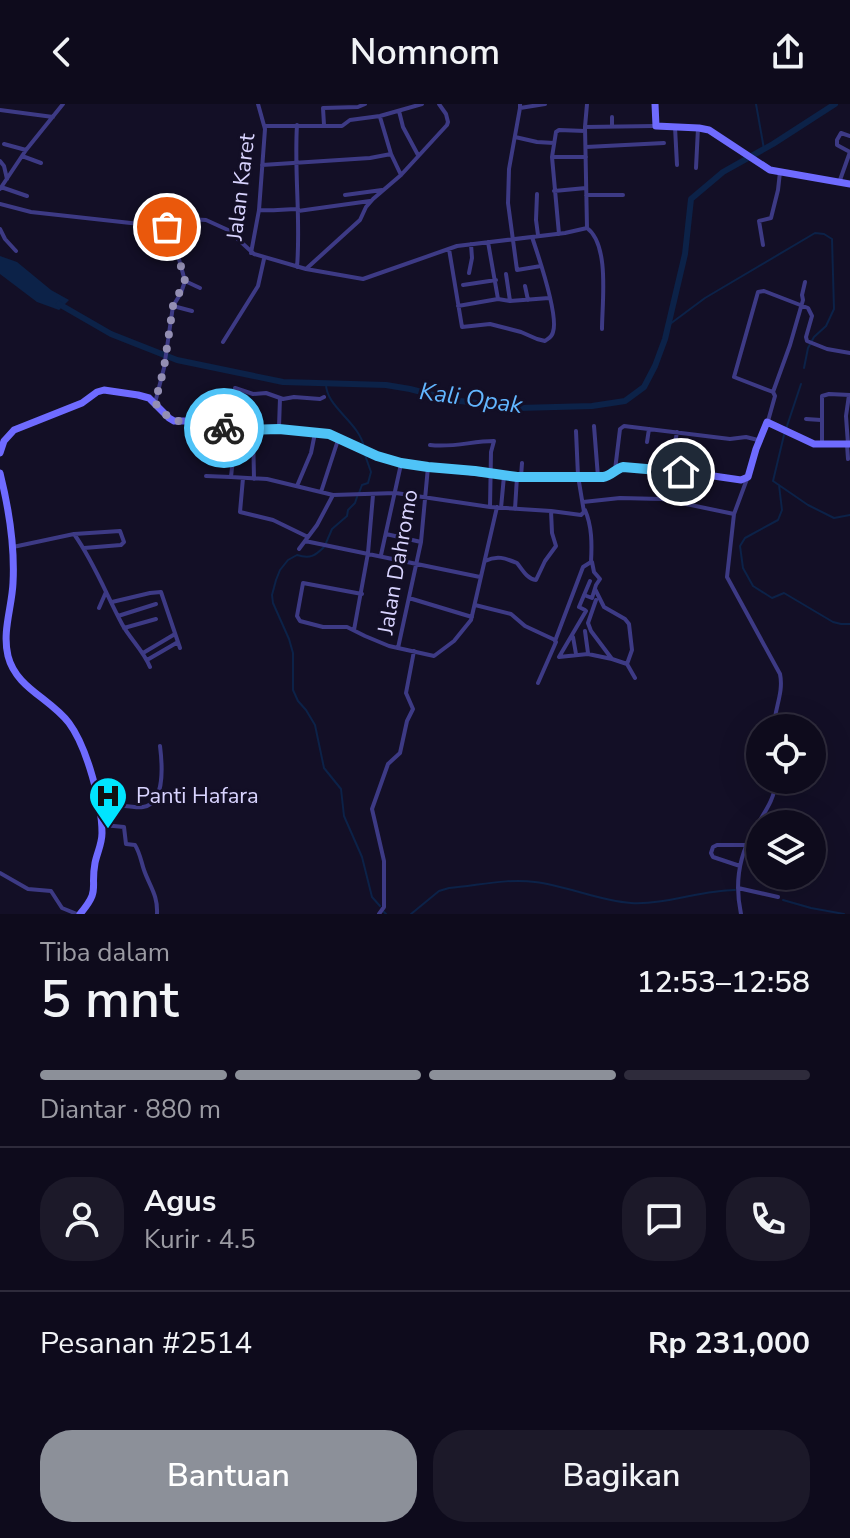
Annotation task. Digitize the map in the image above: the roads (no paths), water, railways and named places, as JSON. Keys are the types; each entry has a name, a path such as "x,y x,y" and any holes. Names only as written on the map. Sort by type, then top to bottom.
{"street":[{"path":"27,196 0,188 63,104"},
{"name":"Jalan Karet","path":"251,253 259,210 265,126 258,104"},
{"path":"327,125 323,108 365,104"},
{"path":"265,126 342,126 353,119 380,116 422,104"},
{"path":"306,269 360,220 371,201 401,175 448,122 439,104"},
{"path":"541,266 517,270 508,203 509,169 520,106 545,104"},
{"path":"587,104 587,228 594,234 602,262 602,329"},
{"path":"655,104 656,126"},
{"path":"35,114 37,105"},
{"path":"4,108 53,117"},
{"path":"399,111 403,127 418,155"},
{"path":"380,116 401,175"},
{"path":"612,117 612,127"},
{"path":"297,125 295,164 300,238 297,267"},
{"path":"559,234 552,157 557,130 656,126 698,128 715,134 770,170 850,184"},
{"path":"675,127 677,165"},
{"path":"696,168 698,128"},
{"path":"840,183 850,152 837,145 837,140 841,133 850,136"},
{"path":"515,137 554,143"},
{"path":"586,147 664,143"},
{"path":"4,144 26,150"},
{"path":"262,165 391,154"},
{"path":"22,156 41,163"},
{"path":"552,157 586,157"},
{"path":"0,161 7,179"},
{"path":"763,245 759,221 771,218 780,172"},
{"path":"554,191 586,188"},
{"path":"345,195 383,190"},
{"path":"537,194 538,235"},
{"path":"586,195 623,195"},
{"path":"259,210 298,210 371,201"},
{"name":"Jalan Karet","path":"0,206 167,227 187,219 206,220 228,230 251,253"},
{"path":"155,403 164,368 173,306 185,281 177,252 168,242 167,227"},
{"path":"251,253 297,267 363,279 449,249 587,228"},
{"path":"0,229 16,251"},
{"path":"449,249 463,328 490,324 545,341 554,331 549,298 532,237"},
{"path":"488,242 498,299"},
{"path":"469,273 471,244"},
{"path":"223,342 258,286 264,258"},
{"path":"506,274 510,301"},
{"path":"463,285 496,280"},
{"path":"185,281 200,288"},
{"path":"776,714 781,693 780,674 727,577 734,514 775,396 773,392 802,305 805,282"},
{"path":"525,286 528,300"},
{"path":"773,392 734,377 758,292 764,291 809,309 812,316 807,341 850,353"},
{"path":"458,306 498,299 549,298"},
{"path":"173,306 192,311"},
{"path":"231,477 233,458 225,452 235,388 280,398 324,397"},
{"path":"0,453 4,441 14,430 82,403 100,390 149,398 174,421 198,421 228,429 279,429 338,437 377,456 428,467 519,477 598,477 608,476 625,467 737,481 748,477"},
{"path":"822,444 822,396 849,395 846,416 848,459"},
{"path":"279,429 280,398"},
{"path":"806,419 821,420"},
{"path":"767,422 814,444 848,444"},
{"path":"594,426 598,477"},
{"path":"615,470 622,427 730,439 746,437 760,441"},
{"path":"253,429 254,479"},
{"path":"647,442 649,429"},
{"path":"576,431 578,476 590,532 591,562 600,579 596,587 596,600 559,657 588,654 612,659 627,664 635,678"},
{"path":"670,471 677,432"},
{"path":"297,486 311,453 315,433"},
{"path":"321,493 338,437"},
{"path":"430,445 494,441 490,507"},
{"path":"697,474 701,452"},
{"path":"381,555 401,463"},
{"path":"515,509 522,463"},
{"name":"Jalan Dahromo","path":"414,651 398,648 421,542 428,467"},
{"path":"677,501 681,472"},
{"path":"0,473 13,547 13,585 6,631 9,660 30,691 70,725 83,748 99,808 102,835 95,863 93,897 81,914 62,908 51,891 28,889 0,873"},
{"path":"206,476 267,479 333,495 396,493 490,507 581,515 584,509"},
{"path":"379,914 384,907 384,861 372,809 388,764 400,753 413,709 406,693 414,651 434,656 439,654 454,641 472,617 504,476"},
{"path":"243,478 240,512 273,520 306,539 480,577"},
{"path":"299,549 333,495"},
{"path":"354,630 368,553 373,495"},
{"path":"583,502 620,498 677,501 734,514"},
{"path":"485,561 503,557 517,563 522,571 536,580 556,546 551,511"},
{"path":"13,547 74,534 120,531 124,542 121,545 84,548"},
{"path":"74,534 124,628 150,667"},
{"path":"386,534 421,542"},
{"path":"538,683 583,567 591,562"},
{"path":"589,612 579,607 594,572"},
{"path":"590,581 596,587 596,600"},
{"path":"362,594 302,584 297,613 300,621 323,627 347,627 398,648"},
{"path":"99,608 106,592"},
{"path":"112,602 161,592 179,645 147,660"},
{"path":"584,595 629,624 632,650 627,664"},
{"path":"409,598 472,617"},
{"path":"118,616 156,604"},
{"path":"475,605 511,614 525,626 555,641"},
{"path":"588,654 589,612"},
{"path":"124,628 156,619"},
{"path":"572,636 588,631"},
{"path":"588,631 612,659"},
{"path":"143,653 175,634"},
{"path":"572,636 576,654"},
{"path":"99,808 142,808 153,803 162,773 160,746"},
{"path":"101,825 125,828 126,843 135,845 152,885 157,914"},
{"path":"740,866 713,857 713,847 746,845 738,888 741,914"},
{"path":"738,888 778,897"}],"water":[{"path":"0,256 17,262 51,290 69,300 59,310 37,302 0,274"}],"waterway":[{"path":"756,104 764,149"},
{"name":"Kali Opak","path":"59,304 111,334 177,360 283,382 386,385 452,400 519,408 592,406 625,401 644,387 665,339 685,254 691,199 723,172 835,104"},
{"path":"670,324 705,298 815,233 824,234 832,239 834,309 826,326 808,348 804,368"},
{"path":"326,384 331,400 356,430 364,447"},
{"path":"786,429 801,384"},
{"path":"784,435 773,481 834,518 850,515"},
{"path":"359,493 362,485 368,483 371,472 365,455"},
{"path":"779,485 782,510 778,520 745,538 740,546 743,568 753,586 772,598 784,593 833,622 850,624"},
{"path":"326,543 332,529 347,516 357,497"},
{"path":"324,547 312,556 297,555 288,560 276,580 273,603 293,653 293,690 315,725 324,768 341,789 344,816 362,857 372,897 380,906"},
{"path":"411,914 439,891 503,882 547,884 631,903 735,890"},
{"path":"783,900 844,914"}],"place":[{"name":"Panti Hafara","path":"108,830"}]}
